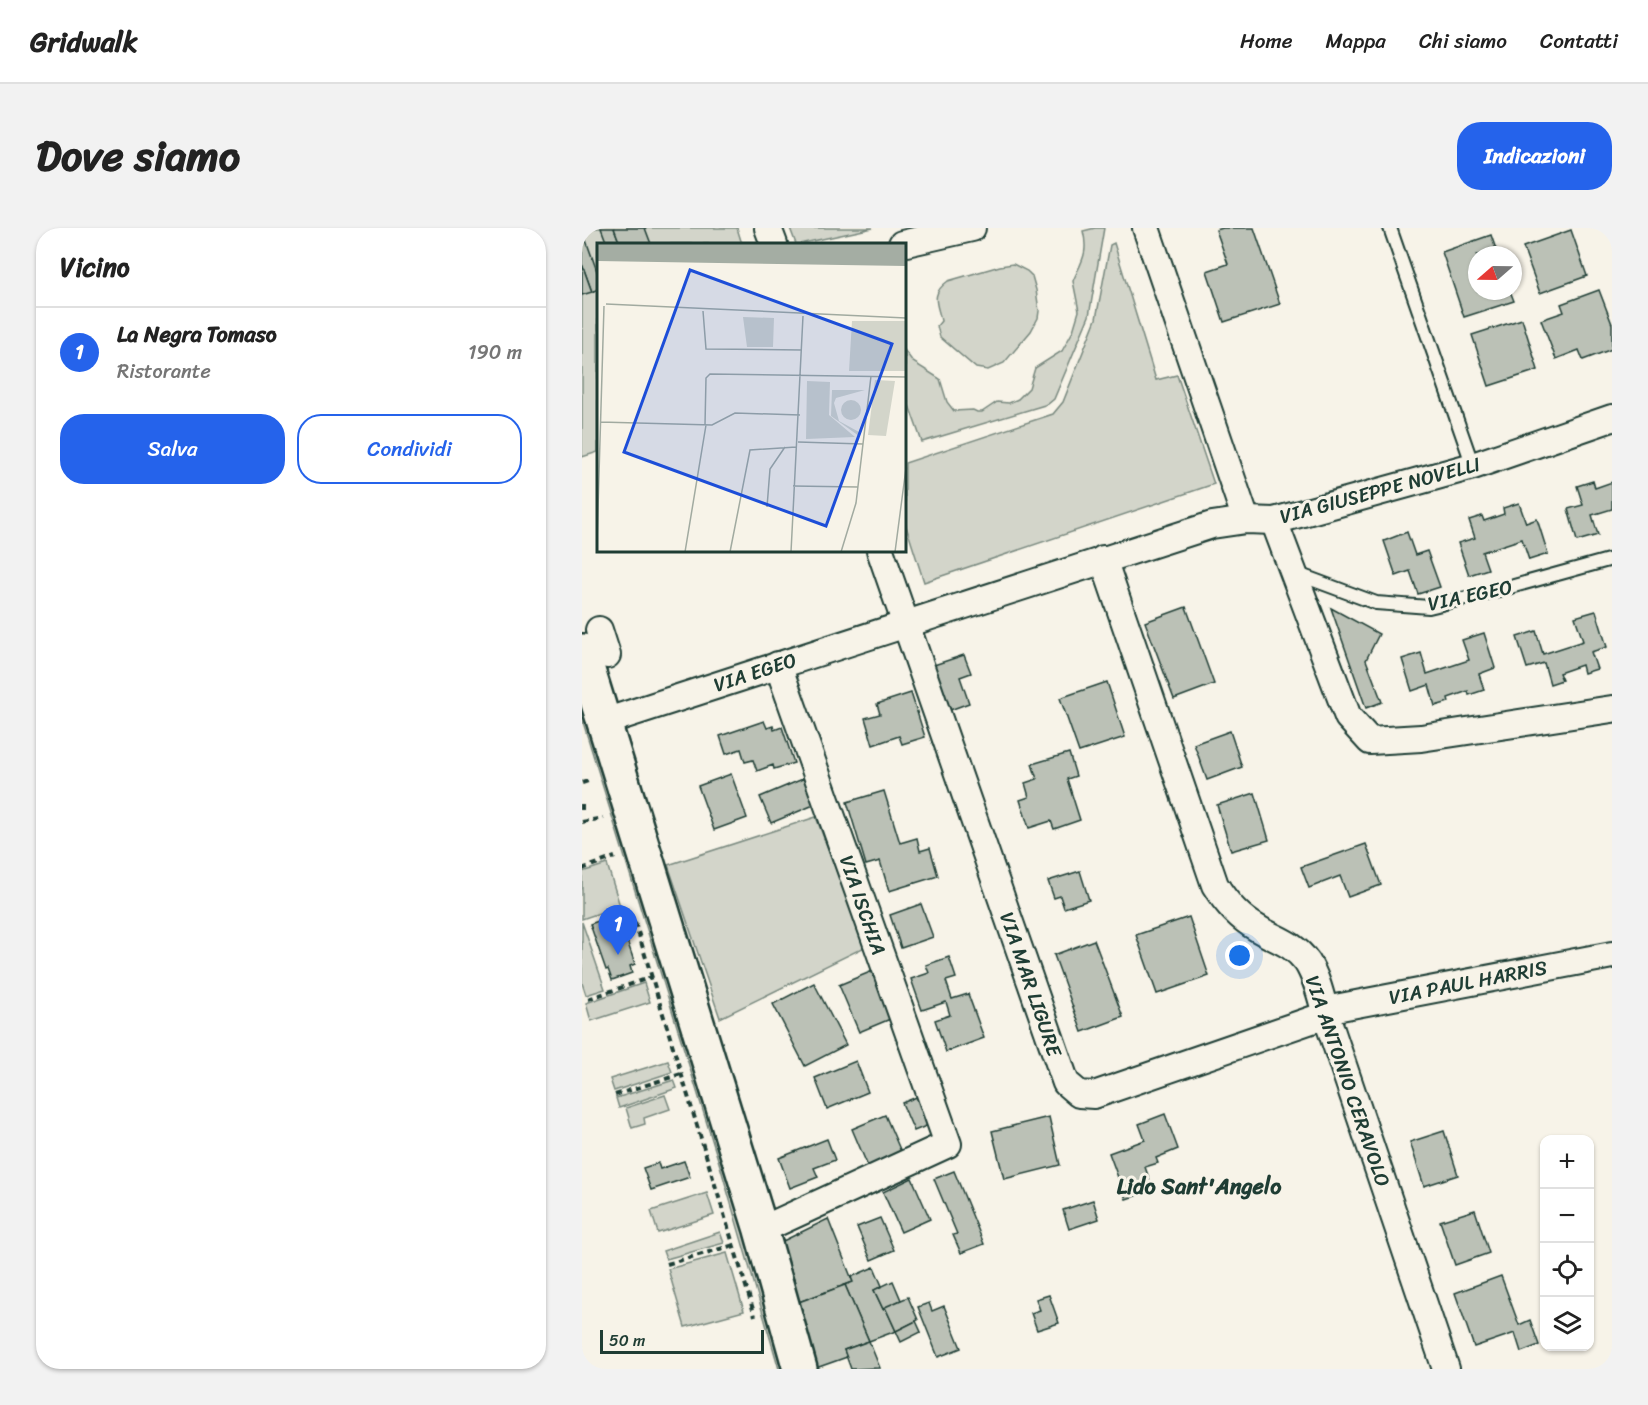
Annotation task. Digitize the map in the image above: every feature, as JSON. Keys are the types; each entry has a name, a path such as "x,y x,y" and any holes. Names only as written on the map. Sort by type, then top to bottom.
{"street":[{"path":"768,228 774,243"},
{"path":"906,243 972,228"},
{"path":"1146,228 1246,520"},
{"name":"VIA GIUSEPPE NOVELLI","path":"905,623 1212,525 1246,520 1274,521 1473,466 1612,418"},
{"path":"1274,521 1348,717 1370,741 1421,738 1612,709"},
{"name":"VIA MAR LIGURE","path":"881,552 1066,1083 1079,1094 1094,1095 1325,1013"},
{"name":"VIA ANTONIO CERAVOLO","path":"1103,559 1215,885 1224,901 1236,914 1259,930 1286,942 1306,962 1315,978 1446,1369"},
{"name":"VIA EGEO","path":"604,722 905,623"},
{"path":"596,646 604,722 747,1238 800,1369"},
{"name":"VIA ISCHIA","path":"747,1238 948,1144 778,665"},
{"name":"VIA PAUL HARRIS","path":"1325,1013 1612,955"}],"lane":[{"path":"1390,228 1473,466"},
{"name":"VIA EGEO","path":"1294,573 1376,603 1429,607 1503,590 1612,558"}],"path":[{"path":"588,770 594,789"},
{"path":"582,783 591,780"},
{"path":"582,804 582,810"},
{"path":"600,808 606,828"},
{"path":"582,822 603,818"},
{"path":"612,847 618,868"},
{"path":"582,869 615,857"},
{"path":"634,920 681,1074 747,1238 757,1324"},
{"path":"588,999 652,977"},
{"path":"615,1095 681,1074"},
{"path":"667,1264 747,1238"}],"shaded area":[{"path":"582,228 737,228 742,243 597,243 597,452 582,457"},
{"path":"790,228 873,228 804,243 796,243"},
{"path":"1104,228 1089,316 1054,399 1048,404 922,442 906,397 906,352 913,362 940,379 947,402 954,411 982,412 997,402 1009,403 1018,399 1029,388 1035,368 1062,351 1073,331 1079,311 1073,281 1085,252 1083,231"},
{"path":"1114,243 1156,380 1177,375 1214,484 924,582 906,526 906,463 1053,414 1063,402 1096,319 1110,245"},
{"path":"1013,264 1032,276 1039,311 1038,318 1031,331 1004,363 988,370 976,368 940,337 937,326 941,321 936,300 938,291 948,281"},
{"path":"582,679 790,1369 779,1369 721,1169 582,719"},
{"path":"816,817 865,947 720,1018 668,865"},
{"path":"607,864 620,906 582,919 582,872"},
{"path":"582,922 605,989 586,995 582,983"},
{"path":"644,983 650,1002 591,1021 586,1003"},
{"path":"668,1061 672,1072 614,1091 610,1079"},
{"path":"674,1080 677,1088 619,1108 616,1098"},
{"path":"665,1095 670,1109 644,1118 645,1124 632,1128 626,1108"},
{"path":"707,1193 714,1215 658,1233 651,1211"},
{"path":"720,1232 724,1243 666,1259 663,1251"},
{"path":"727,1253 744,1311 685,1327 668,1269"}],"building":[{"path":"601,228 614,228 620,243 607,243"},
{"path":"614,228 645,228 651,243 620,243"},
{"path":"1254,228 1280,304 1224,322 1207,271 1228,264 1216,230"},
{"path":"582,229 597,271 597,290 592,292 582,264"},
{"path":"1571,230 1587,276 1540,293 1523,247"},
{"path":"1491,235 1495,246 1468,246 1468,300 1514,301 1464,317 1442,252"},
{"path":"582,264 592,292 582,295"},
{"path":"1599,290 1612,324 1612,349 1583,360 1579,350 1556,359 1541,320 1564,312 1561,304"},
{"path":"1522,319 1538,370 1489,386 1472,335"},
{"path":"1593,481 1595,488 1612,482 1612,509 1592,515 1598,535 1577,541 1568,509 1583,505 1577,486"},
{"path":"1519,503 1526,523 1537,519 1548,554 1529,560 1522,539 1482,552 1488,569 1469,575 1458,543 1475,538 1469,520 1482,516 1484,521 1504,514 1503,508"},
{"path":"1407,532 1415,555 1427,551 1440,587 1418,594 1410,571 1396,576 1384,541"},
{"path":"1186,607 1214,684 1174,699 1145,622"},
{"path":"1331,608 1379,634 1366,660 1382,702 1366,708"},
{"path":"1596,611 1607,647 1591,652 1597,669 1584,673 1582,665 1559,673 1562,680 1550,684 1544,663 1527,668 1517,637 1536,631 1543,654 1583,641 1575,617"},
{"path":"1484,633 1495,668 1479,674 1484,690 1469,695 1468,691 1448,698 1449,702 1435,706 1429,685 1412,691 1402,659 1421,653 1427,674 1469,660 1462,640"},
{"path":"964,655 971,673 960,677 969,703 950,710 934,665"},
{"path":"1107,682 1125,737 1079,752 1060,698"},
{"path":"911,693 925,737 902,744 899,736 873,745 865,718 880,714 877,704"},
{"path":"764,721 767,728 773,726 774,730 782,727 794,763 774,769 773,765 757,771 753,760 745,762 741,749 726,754 720,736"},
{"path":"1230,731 1242,767 1207,780 1194,744"},
{"path":"1069,753 1076,776 1067,779 1080,820 1054,829 1051,821 1029,828 1020,800 1029,797 1025,783 1037,779 1032,764"},
{"path":"731,774 747,818 714,830 698,786"},
{"path":"805,778 816,804 771,823 760,797"},
{"path":"884,791 900,843 917,838 920,851 930,848 938,876 889,891 880,861 866,865 847,802"},
{"path":"1255,793 1269,840 1231,851 1217,805"},
{"path":"1366,844 1381,885 1348,897 1340,876 1309,888 1301,867"},
{"path":"1080,871 1089,900 1064,908 1060,896 1054,898 1048,881"},
{"path":"921,904 933,937 901,948 890,915"},
{"path":"618,914 635,964 630,966 632,973 612,980 608,969 606,970 590,924"},
{"path":"1189,917 1209,976 1157,994 1136,935"},
{"path":"1094,940 1123,1017 1082,1032 1054,955"},
{"path":"949,957 956,978 946,981 952,999 968,994 984,1038 946,1052 935,1020 950,1015 946,1002 922,1010 911,979 929,973 926,965"},
{"path":"875,970 895,1017 859,1032 839,985"},
{"path":"814,983 846,1045 805,1066 773,1004"},
{"path":"856,1061 868,1092 827,1109 815,1078"},
{"path":"919,1096 931,1124 914,1131 902,1103"},
{"path":"1165,1114 1178,1149 1156,1158 1158,1163 1145,1167 1153,1190 1126,1199 1109,1153 1145,1140 1139,1124"},
{"path":"885,1115 902,1154 869,1169 852,1129"},
{"path":"1049,1117 1060,1165 1004,1179 992,1131"},
{"path":"1444,1131 1458,1175 1424,1186 1410,1142"},
{"path":"827,1139 835,1160 814,1168 818,1177 790,1188 779,1158"},
{"path":"684,1161 690,1177 651,1190 643,1168 658,1163 660,1169"},
{"path":"954,1171 984,1244 961,1253 953,1235 957,1234 934,1179"},
{"path":"912,1178 930,1219 901,1232 883,1192"},
{"path":"1093,1200 1099,1219 1069,1229 1063,1210"},
{"path":"1475,1210 1489,1253 1455,1265 1440,1221"},
{"path":"880,1218 894,1250 871,1260 857,1227"},
{"path":"828,1219 853,1282 796,1303 790,1284 795,1282 781,1242"},
{"path":"874,1267 882,1286 874,1290 896,1331 869,1341 845,1285 853,1282 851,1277"},
{"path":"1501,1276 1519,1325 1530,1320 1539,1345 1521,1352 1515,1333 1474,1347 1455,1293"},
{"path":"893,1281 901,1300 883,1309 874,1290"},
{"path":"845,1285 869,1341 844,1350 847,1357 816,1368 796,1303"},
{"path":"1049,1295 1059,1323 1037,1330 1031,1313 1040,1310 1036,1299"},
{"path":"908,1297 918,1320 896,1331 885,1307"},
{"path":"929,1303 932,1311 944,1306 961,1348 938,1357 918,1307"},
{"path":"916,1321 921,1332 901,1342 896,1331"},
{"path":"869,1341 880,1368 851,1369 844,1350"}],"place":[{"name":"La Negra Tomaso","path":"618,955"}],"district":[{"name":"Lido Sant'Angelo","path":"1199,1186"}]}
